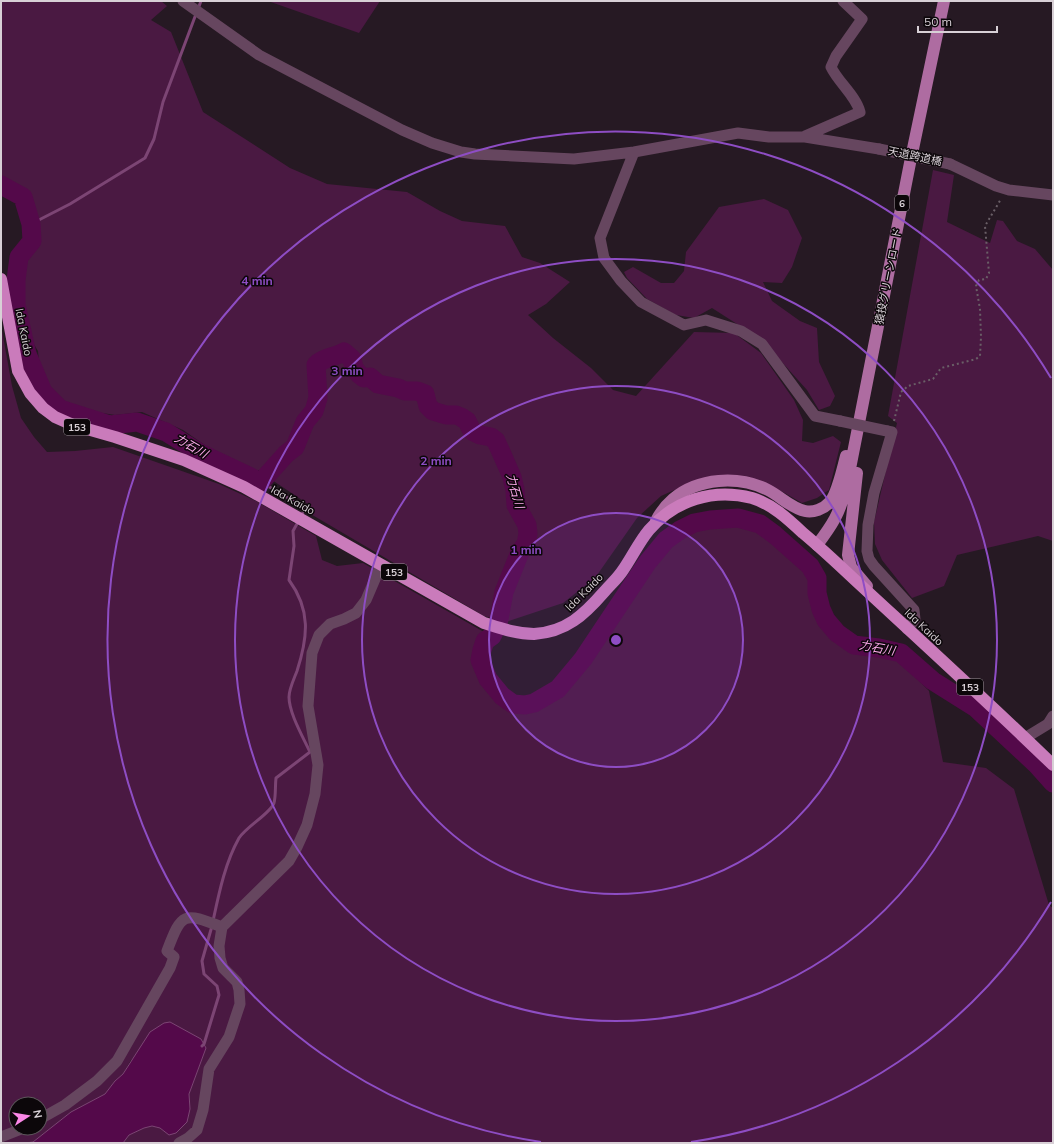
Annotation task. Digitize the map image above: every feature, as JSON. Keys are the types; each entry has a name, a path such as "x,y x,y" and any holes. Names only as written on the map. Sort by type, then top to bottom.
{"highway":[{"name":"Ida Kaido","path":"1,278 18,371 30,393 43,408 55,417 73,425 184,460 244,487 484,623 502,629 519,633 534,634 568,625 579,618 622,572 649,530 663,517 680,505 700,497 723,494 753,499 772,507 817,545 1053,765"}],"main road":[{"name":"猿投グリーンロード","path":"817,545 833,524 842,503 863,406 910,163 944,1"},
{"path":"649,530 671,500 691,488 712,482 734,481 757,485 767,489 797,508 805,511 811,511 824,507 830,503 833,496 863,406"},
{"path":"863,406 848,555 852,567 886,609"}],"street":[{"path":"182,1 259,55 402,130 432,143 461,152 475,154 574,159 634,152 738,133 770,137 805,136 860,112 858,106 836,76 831,66 836,56 862,19 842,1"},
{"name":"天道跨道橋","path":"805,136 879,149 950,164 996,186 1009,190 1053,195"},
{"path":"634,152 600,238 604,258 621,281 641,302 684,325 706,320 742,330 762,344 815,416 889,432 868,525 867,551 869,559 874,566 914,610 915,619 907,628"},
{"path":"179,1143 188,1138 197,1130 203,1110 209,1070 229,1037 240,1004 237,982 224,968 220,958 219,946 221,927 289,861 307,825 313,800 318,765 308,706 312,653 319,635 330,624 356,613 366,600 381,565"},
{"path":"1025,738 1048,724 1053,716"},
{"path":"48,1115 65,1105 97,1081 117,1061 170,968 174,957 167,951 177,927 182,920 190,918 221,927"}],"path":[{"path":"889,432 901,392 908,386 933,379 941,368 976,359 980,356 980,308 976,286 979,280 986,278 989,273 985,226 1003,195 1009,190"}],"shaded area":[{"path":"1,1 161,1 167,6 151,20 171,32 203,112 290,168 327,184 407,192 440,211 462,221 505,226 522,257 540,263 570,282 546,304 528,315 553,338 591,368 613,390 636,396 694,332 734,333 761,353 794,400 803,420 802,441 813,443 833,436 841,442 829,490 817,498 802,503 781,491 754,481 690,483 661,496 637,518 595,578 563,603 506,622 484,616 309,513 308,504 272,480 270,472 264,470 248,470 212,450 183,430 142,412 115,415 70,406 57,400 48,389 40,373 38,351 30,338 27,321 20,307 21,260 24,255 36,248 37,242 29,201 21,189 10,185 1,175"},
{"path":"268,1 380,1 359,33"},
{"path":"933,170 954,175 947,222 990,243 997,220 1003,221 1017,241 1035,249 1053,270 1053,541 1038,536 957,555 944,586 912,598 882,560 875,544 874,522 897,423 888,416"},
{"path":"764,199 788,210 802,238 792,267 782,283 763,282 772,301 800,321 817,328 819,362 835,396 830,406 819,410 807,390 762,340 712,308 694,318 676,315 647,299 627,278 624,272 633,267 661,283 674,283 684,271 686,252 719,207"},
{"path":"1,325 12,386 21,418 34,437 47,452 113,447 219,484 256,501 316,536 322,560 337,566 363,563 484,632 479,657 480,667 498,701 515,708 535,707 556,697 585,664 647,575 656,557 676,535 692,528 711,523 743,525 757,528 774,537 795,554 809,574 817,617 840,643 864,652 895,656 929,691 943,762 986,768 1014,789 1049,905 1053,908 1053,1143 123,1143 129,1135 152,1126 160,1128 170,1135 190,1109 189,1094 206,1048 201,1039 131,1060 123,1074 115,1081 105,1094 71,1112 48,1130 48,1096 8,1096 8,1136 41,1136 33,1142 9,1143 1,1141"},
{"path":"170,1022 201,1039 206,1048 189,1094 190,1109 187,1122 176,1133 169,1135 160,1128 152,1126 129,1135 123,1143 25,1143 33,1142 41,1136 48,1136 48,1130 71,1112 105,1094 115,1081 123,1074 150,1032 164,1023"}],"waterway":[{"path":"198,9 201,1"},
{"path":"31,224 70,204 145,158 154,139 163,102 196,14"},
{"name":"力石川","path":"1,185 23,197 31,224 32,241 19,257 16,280 16,305 27,354 43,392 60,409 110,425 137,422 166,432 200,453 261,482 286,454 295,447 305,422 314,411 318,398 316,365 344,352 352,359 354,368 364,378 370,377 378,384 405,391 417,391 425,394 428,406 433,411 461,417 467,421 472,431 480,435 491,437 496,441 512,477 516,505 527,525 528,534 526,544 520,552 504,592 498,624 492,636 485,641 480,660 488,679 502,696 513,704 525,705 534,703 558,689 583,659 647,563 666,540 680,530 694,523 738,518 760,524 775,535 810,566 817,578 817,593 821,609 826,620 837,633 854,645 879,648 901,653 933,681 976,708 1036,764 1053,783"},
{"path":"261,482 305,508 301,517"},
{"path":"213,921 226,868 239,838 272,807 275,800 276,778 310,752 291,710 289,697 301,659 305,635 304,613 301,602 289,580 294,546 293,531 298,522"},
{"path":"202,1046 204,1044 219,995 217,986 204,974 202,961 212,926"}]}
